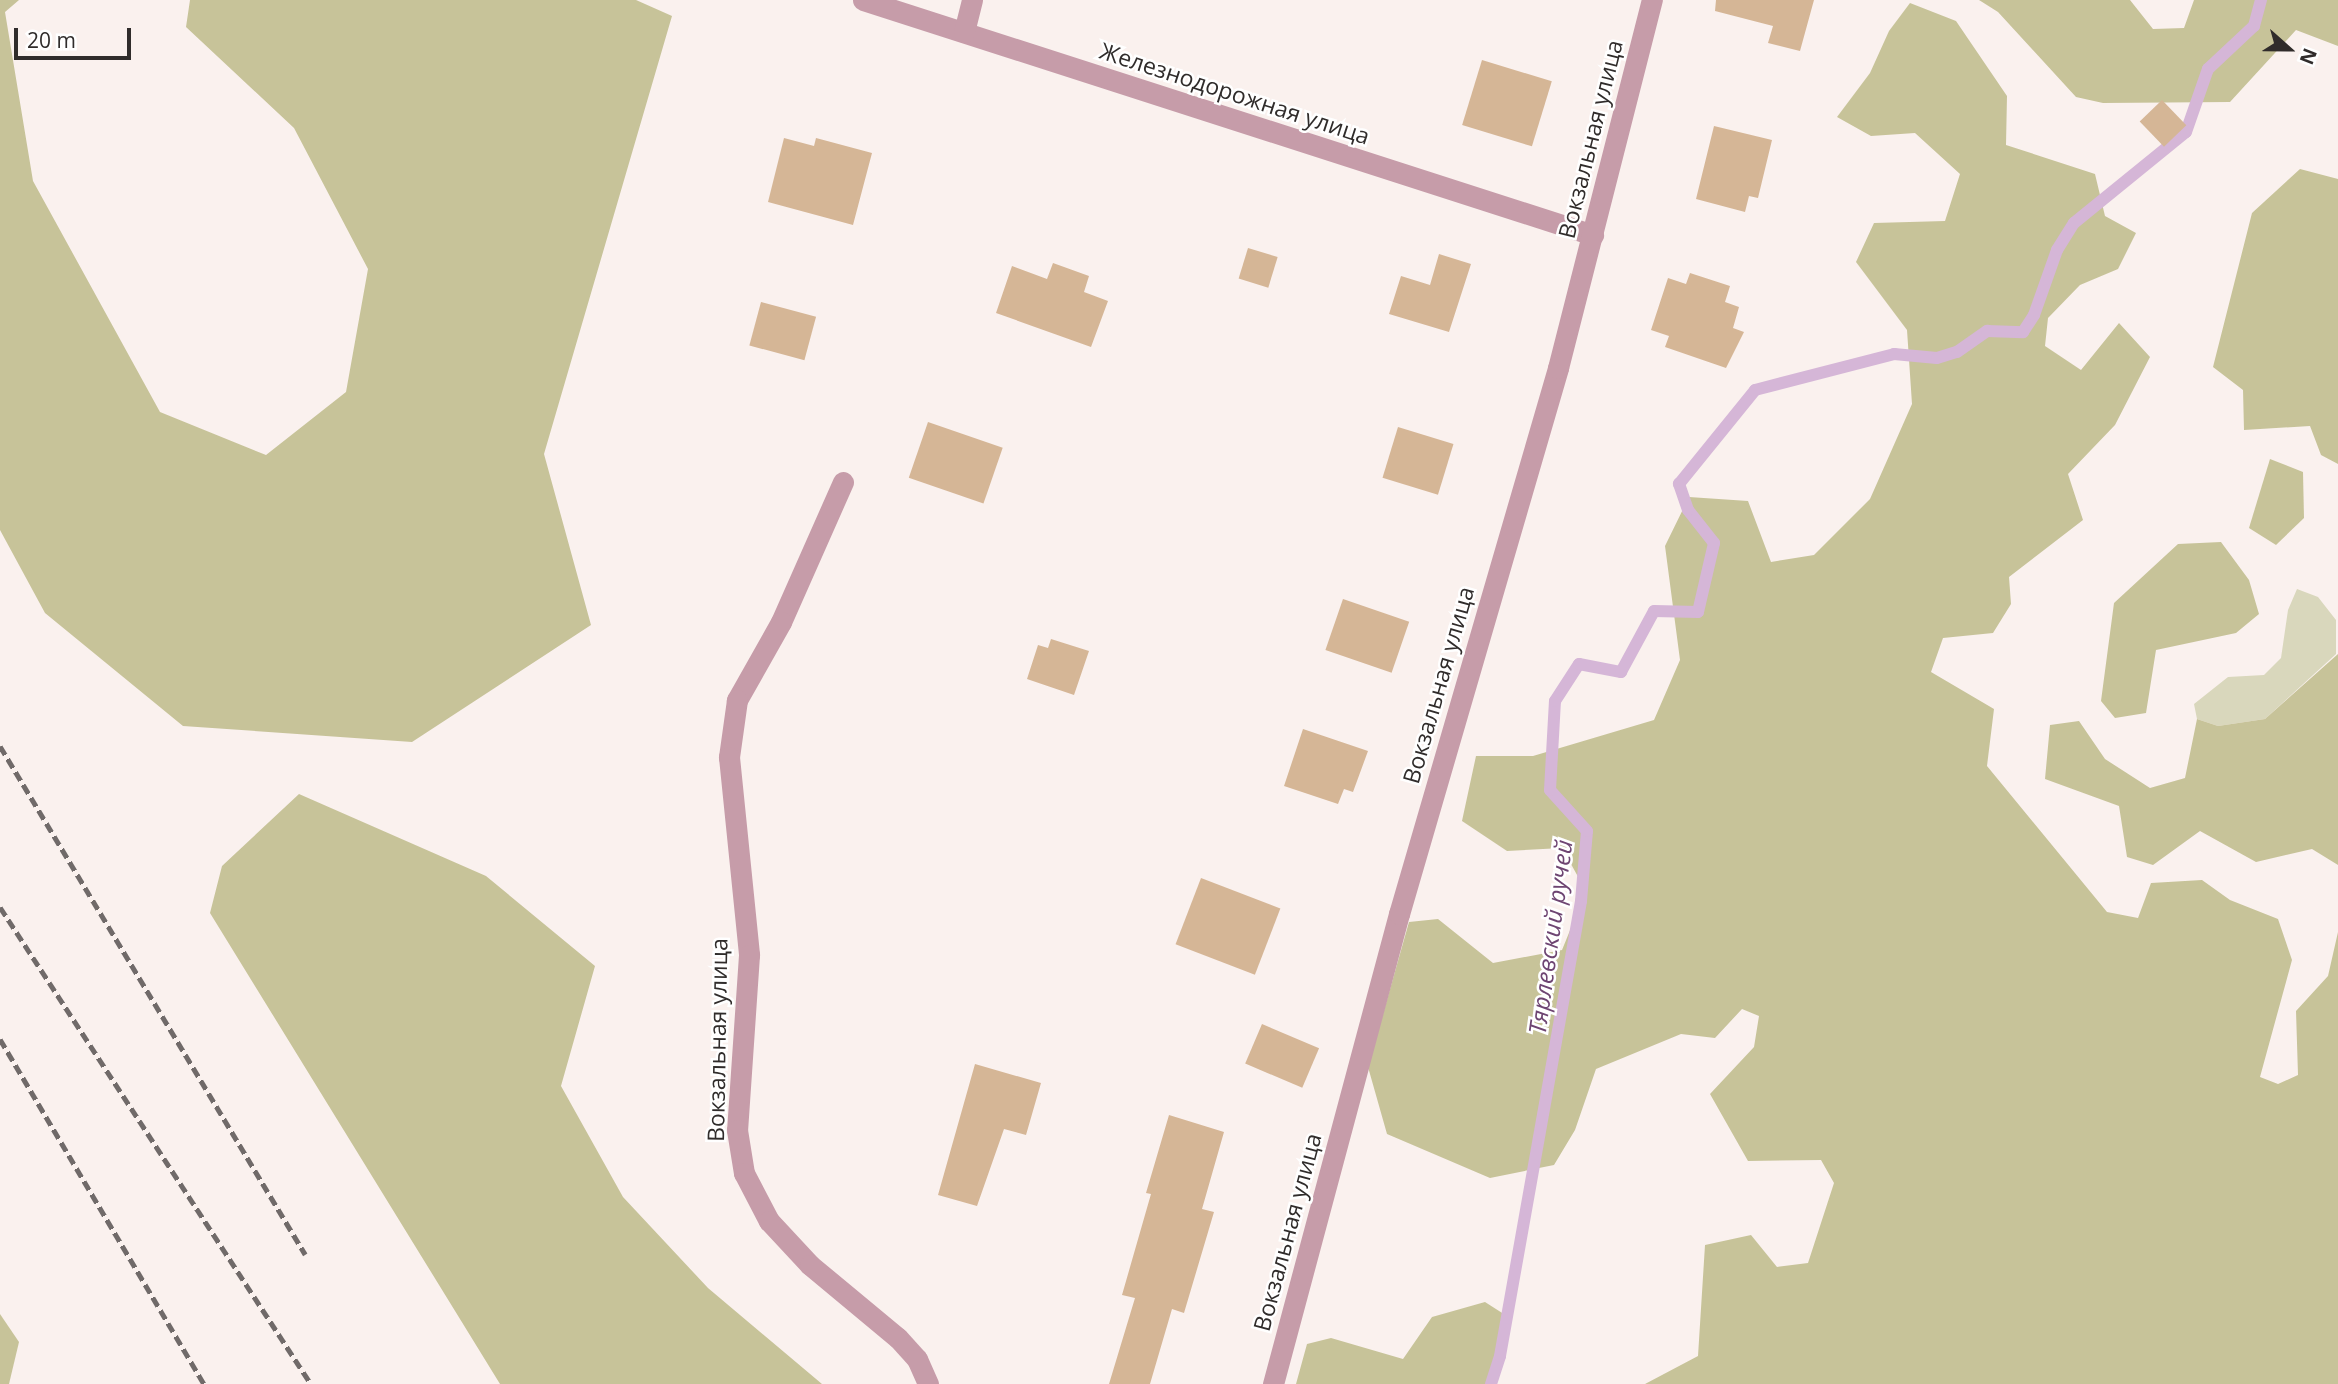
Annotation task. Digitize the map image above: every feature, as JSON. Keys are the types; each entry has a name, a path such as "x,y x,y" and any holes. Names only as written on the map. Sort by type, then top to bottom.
{"street":[{"name":"Железнодорожная улица","path":"863,0 1593,235"},
{"path":"964,32 972,0"},
{"name":"Вокзальная улица","path":"1273,1384 1399,914 1558,368 1653,0"},
{"name":"Вокзальная улица","path":"843,482 781,622 737,700 729,757 749,955 737,1130 744,1173 769,1221 810,1265 898,1338 917,1359 928,1384"}],"shaded area":[{"path":"0,0 19,0 5,12 33,181 160,412 266,455 346,392 368,269 294,128 186,27 190,0 636,0 672,16 544,454 591,625 412,742 183,726 45,613 0,530"},
{"path":"1979,0 2130,0 2153,29 2184,28 2194,0 2338,0 2338,46 2296,30 2230,102 2103,103 2076,97 1998,12"},
{"path":"1910,3 1956,21 2007,96 2006,145 2095,174 2105,216 2136,233 2118,269 2080,285 2048,318 2045,346 2081,370 2119,323 2150,357 2115,425 2068,474 2083,520 2009,577 2011,604 1993,633 1943,638 1931,672 1994,709 1987,766 2107,912 2138,918 2151,883 2202,880 2230,900 2278,919 2292,960 2260,1077 2278,1084 2298,1075 2296,1011 2328,976 2338,932 2338,1384 1645,1384 1698,1356 1705,1245 1751,1235 1777,1267 1808,1263 1834,1183 1821,1160 1748,1161 1710,1094 1754,1047 1759,1016 1742,1009 1715,1038 1681,1034 1596,1069 1575,1130 1554,1165 1490,1178 1387,1134 1368,1067 1409,922 1438,919 1493,963 1562,950 1586,891 1562,848 1507,851 1462,821 1476,756 1533,756 1654,720 1680,660 1665,546 1689,497 1748,501 1771,562 1814,555 1870,499 1912,404 1907,330 1856,262 1874,223 1945,221 1960,174 1915,133 1871,136 1837,117 1870,73 1889,31"},
{"path":"2300,169 2338,179 2338,464 2321,455 2310,426 2244,430 2243,390 2213,367 2252,213"},
{"path":"2270,459 2303,472 2304,518 2276,545 2249,528"},
{"path":"2221,542 2249,580 2259,614 2236,633 2156,650 2146,713 2115,718 2101,701 2114,603 2178,544"},
{"path":"2297,589 2318,597 2336,620 2336,654 2265,719 2218,726 2197,719 2194,704 2228,677 2264,675 2281,658 2288,610"},
{"path":"2338,654 2338,865 2312,849 2256,862 2200,831 2153,865 2127,857 2119,806 2045,779 2050,725 2079,721 2105,759 2150,788 2185,778 2197,719 2218,726 2265,719"},
{"path":"299,794 486,876 595,966 561,1086 623,1197 708,1288 822,1384 500,1384 210,913 222,866"},
{"path":"1485,1302 1510,1318 1494,1384 1296,1384 1307,1344 1331,1338 1403,1359 1432,1317"},
{"path":"0,1314 19,1342 9,1384 0,1384"}],"building":[{"path":"1716,0 1814,0 1800,51 1768,43 1773,26 1715,11"},
{"path":"1482,60 1552,81 1532,146 1462,125"},
{"path":"2162,100 2186,125 2164,147 2140,122"},
{"path":"1714,126 1772,140 1758,198 1749,196 1745,212 1696,199"},
{"path":"784,138 814,146 816,138 872,153 853,225 768,202"},
{"path":"1248,248 1278,257 1268,288 1239,279"},
{"path":"1439,254 1471,264 1449,332 1389,314 1401,276 1430,285"},
{"path":"1053,263 1089,276 1084,292 1108,301 1091,347 996,313 1012,266 1047,279"},
{"path":"1690,273 1730,286 1725,302 1739,307 1733,328 1744,332 1726,368 1665,347 1669,336 1651,330 1668,278 1686,284"},
{"path":"761,302 816,317 804,360 749,345"},
{"path":"928,422 1003,448 983,504 909,478"},
{"path":"1398,427 1453,444 1438,495 1383,478"},
{"path":"1343,599 1409,622 1392,673 1325,650"},
{"path":"1051,639 1089,651 1074,695 1027,679 1038,645 1048,648"},
{"path":"1303,729 1368,751 1353,792 1344,789 1338,804 1284,786"},
{"path":"1201,878 1280,908 1255,975 1176,944"},
{"path":"1262,1024 1319,1048 1302,1088 1245,1064"},
{"path":"975,1064 1041,1083 1026,1135 1004,1129 977,1206 938,1195"},
{"path":"1169,1115 1224,1132 1202,1209 1214,1212 1184,1313 1172,1309 1150,1384 1109,1384 1135,1298 1122,1295 1151,1194 1146,1193"}],"waterway":[{"name":"Тярлевский ручей","path":"1491,1384 1500,1356 1581,901 1587,831 1550,790 1555,701 1579,664 1621,672 1654,611 1698,612 1714,543 1688,510 1679,484 1755,390 1894,354 1937,358 1957,352 1987,331 2023,332 2034,315 2057,250 2074,223 2186,132 2208,69 2254,26 2261,0"}],"railway":[{"path":"0,746 305,1254"},
{"path":"0,907 311,1384"},
{"path":"0,1039 204,1384"}]}
